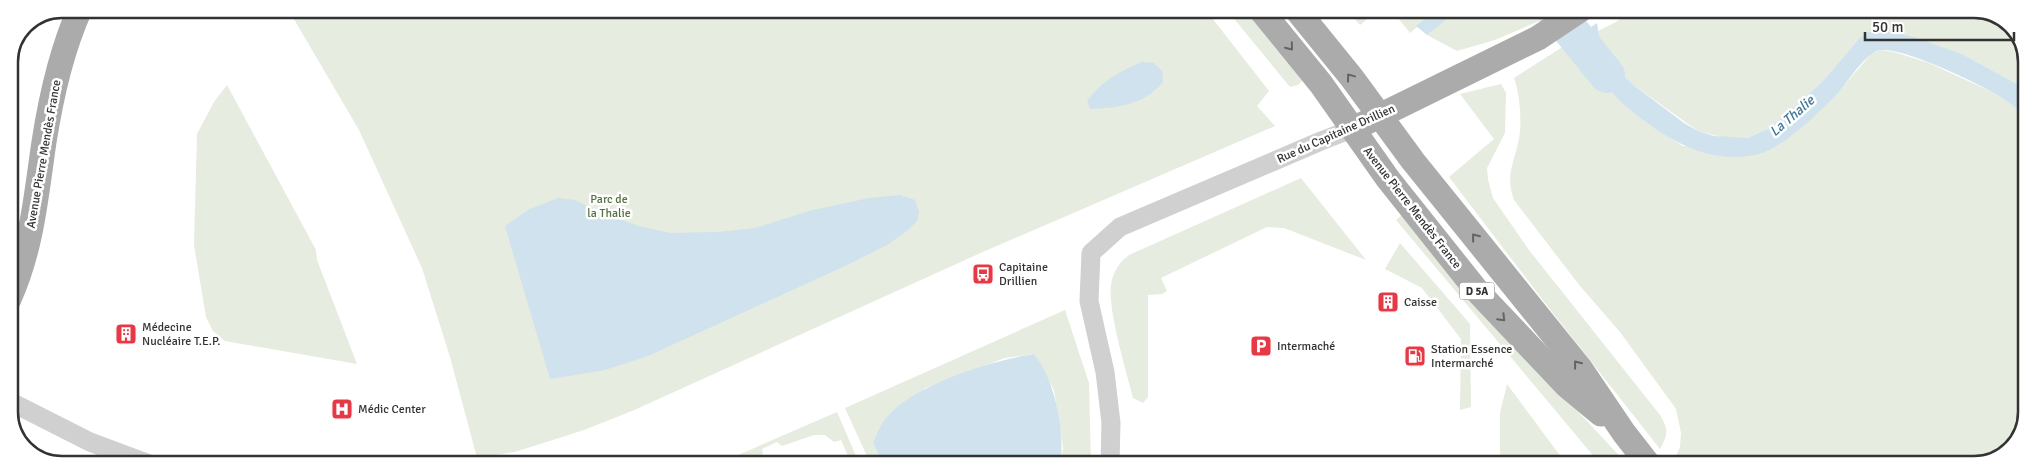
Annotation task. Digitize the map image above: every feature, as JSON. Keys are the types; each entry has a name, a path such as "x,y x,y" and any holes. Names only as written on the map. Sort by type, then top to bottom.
{"main road":[{"name":"Avenue Pierre Mendès France","path":"18,277 30,239 44,141 57,76 76,18"},
{"name":"Avenue Pierre Mendès France","path":"1267,18 1320,84 1388,180 1478,292 1566,385 1624,433"},
{"name":"Avenue Pierre Mendès France","path":"1303,18 1352,78 1379,117 1580,368 1642,456"},
{"name":"Rue du Capitaine Drillien","path":"1352,129 1538,38 1568,18"}],"street":[{"name":"Rue du Capitaine Drillien","path":"1110,456 1111,423 1104,372 1089,300 1091,253 1120,227 1352,129"},
{"path":"18,406 90,442 128,456"}],"green space":[{"name":"Parc de la Thalie","path":"293,18 1212,18 1269,91 1257,106 1275,126 985,251 632,411 584,430 515,452 490,456 476,456 450,357 422,268 359,130"},
{"path":"1233,18 1256,18 1302,81 1298,85 1290,87"},
{"path":"1354,18 1368,18 1360,25"},
{"path":"1398,18 1427,18 1410,33"},
{"path":"1449,18 1544,19 1495,40 1457,51 1427,35"},
{"path":"1622,18 1982,18 1996,23 2010,37 2017,53 2017,84 1964,55 1896,33 1858,40 1821,83 1770,128 1747,138 1725,138 1698,131 1632,84 1604,54 1601,48 1598,31"},
{"path":"1564,46 1594,70 1622,103 1650,125 1683,146 1776,146 1815,115 1835,96 1871,54 1881,50 1929,63 1992,92 2017,108 2018,413 2014,429 2005,444 1996,451 1979,456 1676,456 1680,447 1681,433 1676,409 1620,332 1580,286 1514,200 1510,176 1519,139 1520,108 1514,78"},
{"path":"1501,84 1506,93 1505,133 1487,168 1493,198 1529,250 1660,415 1666,432 1660,449 1449,177 1494,139 1460,94"},
{"path":"227,85 316,250 317,260 357,364 225,341 213,331 206,317 194,245 197,134 214,102"},
{"path":"1301,178 1366,260 1284,228 1267,227 1161,278 1167,291 1162,294 1148,295 1148,397 1143,403 1133,398 1111,305 1112,280 1120,263 1129,255"},
{"path":"1403,214 1527,357 1620,456 1593,456 1396,220"},
{"path":"1400,243 1470,324 1471,407 1460,410 1461,339 1422,288 1385,269"},
{"path":"1065,310 1089,383 1091,456 1062,456 1063,448 1054,390 1034,354 1005,358 925,388 873,443 879,456 867,456 845,408"},
{"path":"1507,384 1560,456 1500,456 1500,413"},
{"path":"837,412 856,456 848,456 841,440 834,442 825,435 814,435 782,446 777,442 762,449 763,454 759,456 736,456"}],"water":[{"path":"1426,18 1449,18 1427,35 1416,26"},
{"path":"1597,23 1601,48 1604,54 1632,84 1684,123 1698,131 1714,136 1747,138 1770,128 1821,83 1858,40 1866,33 1875,31 1914,37 1964,55 2017,84 2017,108 1995,93 1952,72 1905,54 1881,50 1870,55 1839,92 1802,128 1779,144 1759,154 1740,157 1721,156 1686,146 1653,127 1623,104 1590,67 1564,46"},
{"path":"1142,62 1154,63 1162,71 1163,82 1155,90 1130,104 1090,109 1087,101 1098,88 1119,73"},
{"path":"900,195 915,200 919,212 917,221 907,231 887,245 648,356 605,370 550,379 505,226 528,210 558,198 575,200 602,213 639,226 670,233 718,232 755,228 809,211 869,198"},
{"path":"1034,354 1048,378 1060,421 1062,456 879,456 873,443 883,422 900,404 935,384 956,375 1017,357"}],"waterway":[{"name":"La Thalie","path":"1561,18 1607,75"}],"place":[{"name":"Capitaine Drillien","path":"983,274"},
{"name":"Caisse","path":"1388,302"},
{"name":"Médecine Nucléaire T.E.P.","path":"126,334"},
{"name":"Intermaché","path":"1261,346"},
{"name":"Station Essence Intermarché","path":"1415,356"},
{"name":"Médic Center","path":"342,409"}]}
